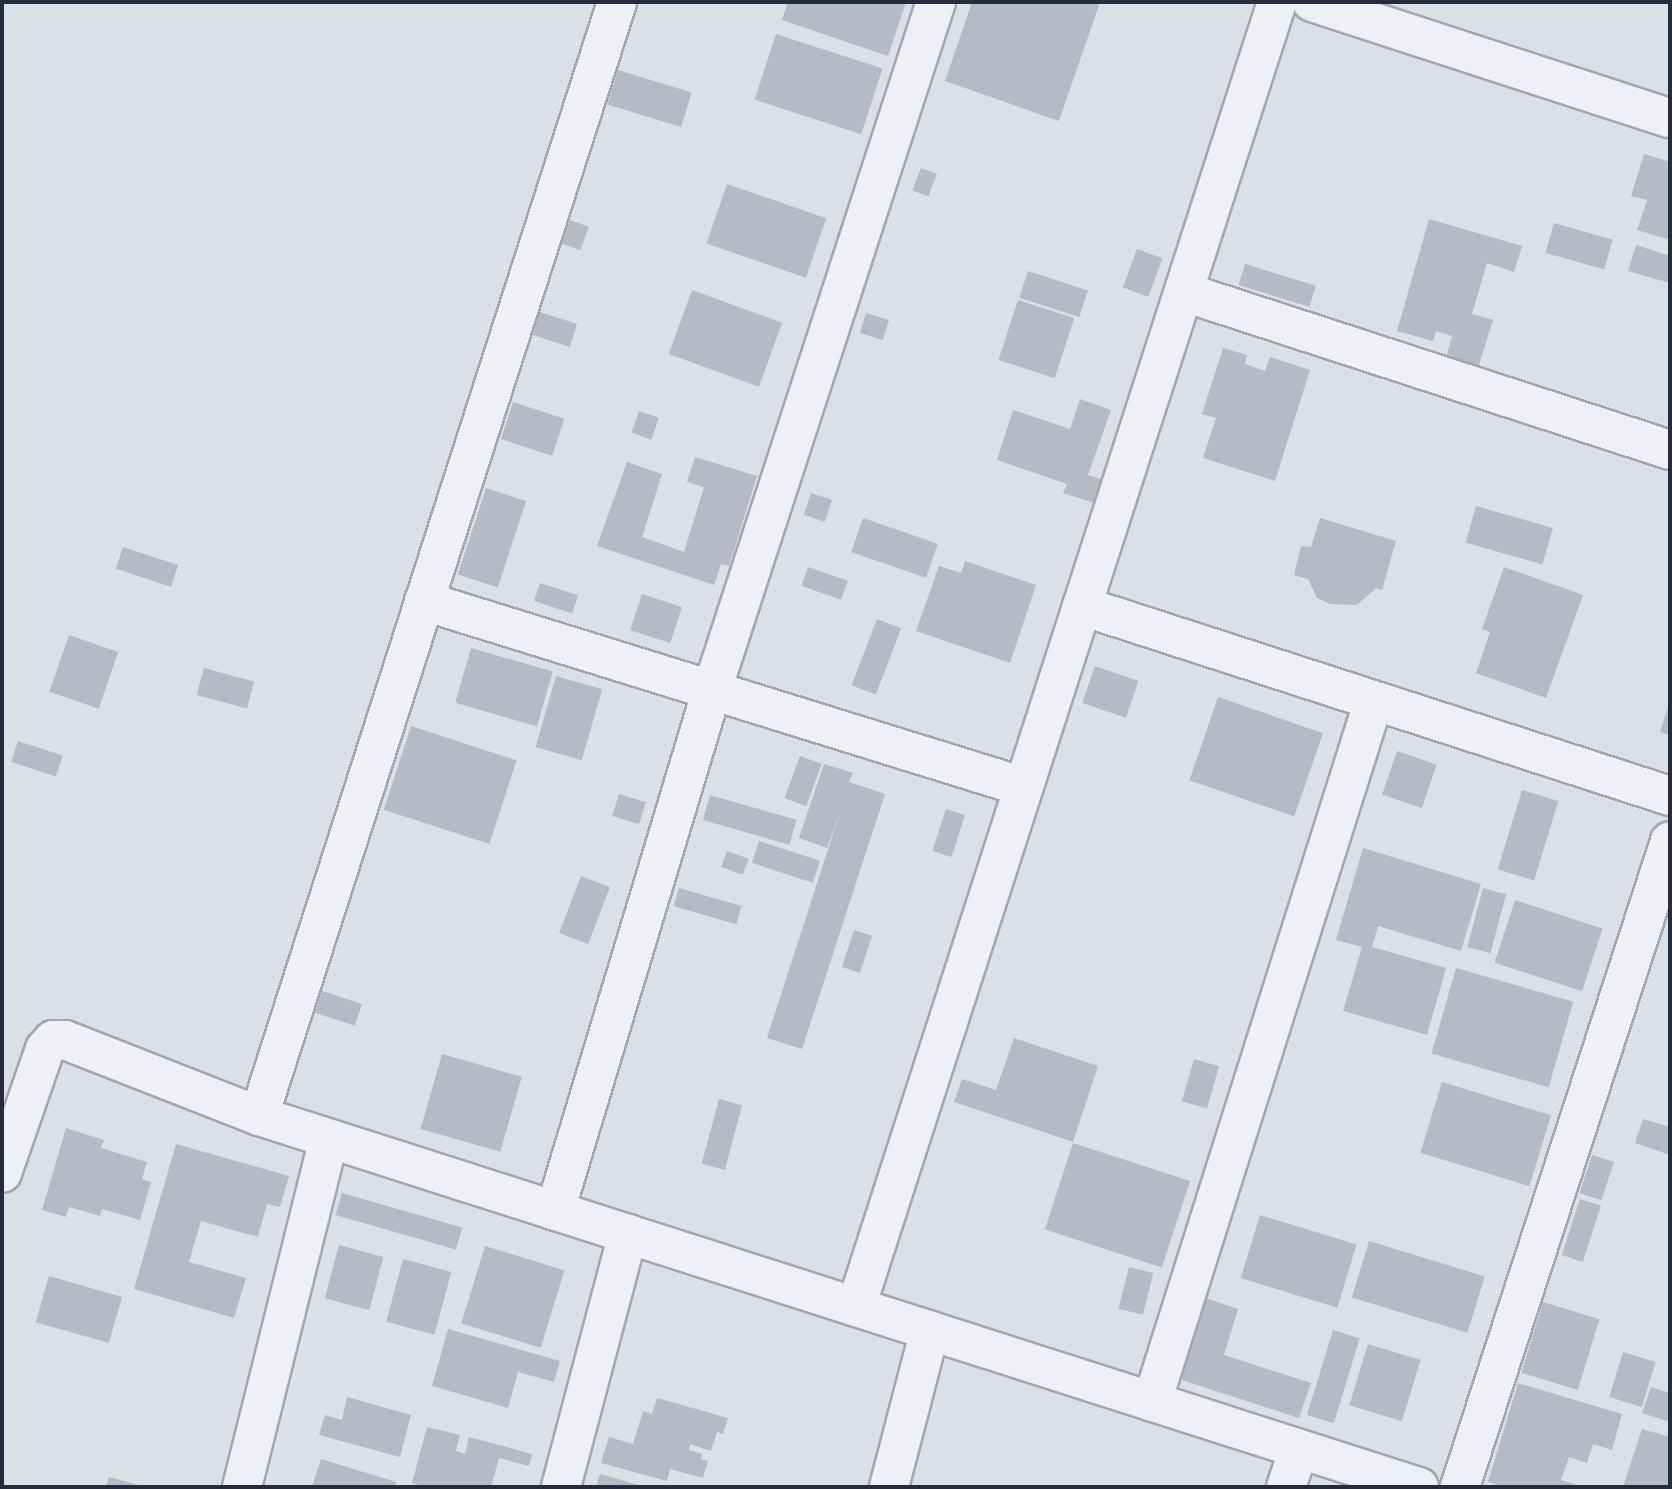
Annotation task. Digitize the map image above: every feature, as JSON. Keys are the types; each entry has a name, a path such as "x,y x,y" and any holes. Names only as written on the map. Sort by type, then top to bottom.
{"street":[{"path":"259,1116 617,2"},
{"path":"555,1211 712,690 936,2"},
{"path":"856,1307 1277,2"},
{"path":"1312,2 1670,118"},
{"path":"1184,292 1670,450"},
{"path":"424,601 1024,787"},
{"path":"1082,606 1670,796"},
{"path":"1152,1402 1374,700"},
{"path":"1460,1487 1670,841"},
{"path":"2,1173 45,1049 53,1040 65,1040 259,1116 1419,1487"},
{"path":"242,1487 329,1139"},
{"path":"561,1487 628,1234"},
{"path":"889,1487 930,1330"},
{"path":"1286,1487 1299,1449"}],"building":[{"path":"788,2 906,2 888,56 782,20"},
{"path":"972,2 1100,2 1059,121 945,81"},
{"path":"776,34 883,69 861,134 755,100"},
{"path":"618,70 692,93 681,127 607,104"},
{"path":"1644,154 1670,162 1670,240 1637,230 1647,200 1631,196"},
{"path":"921,168 937,174 928,196 912,190"},
{"path":"727,184 826,218 806,278 706,244"},
{"path":"1429,219 1522,246 1514,272 1487,263 1472,314 1493,320 1477,371 1445,362 1452,336 1436,331 1433,341 1397,331"},
{"path":"570,220 589,227 580,250 561,243"},
{"path":"1554,223 1613,240 1604,270 1545,253"},
{"path":"1636,245 1670,256 1670,283 1628,271"},
{"path":"1137,249 1162,258 1148,297 1123,288"},
{"path":"1245,264 1316,286 1309,307 1239,285"},
{"path":"1028,271 1088,290 1079,317 1019,298"},
{"path":"692,290 782,323 759,387 669,354"},
{"path":"1018,300 1074,318 1055,378 999,360"},
{"path":"540,312 577,324 570,347 533,335"},
{"path":"866,313 889,320 883,340 860,333"},
{"path":"1223,348 1247,355 1245,364 1265,371 1270,357 1310,370 1275,481 1203,458 1216,418 1202,414"},
{"path":"1080,399 1111,410 1088,475 1106,481 1098,504 1063,493 1067,484 997,460 1013,410 1070,429"},
{"path":"513,402 564,419 552,456 501,439"},
{"path":"639,411 659,418 651,440 632,433"},
{"path":"695,457 757,476 729,566 721,564 714,585 597,546 627,462 662,474 642,537 684,552 704,487 687,482"},
{"path":"486,488 526,501 498,588 458,575"},
{"path":"811,493 832,500 825,522 804,515"},
{"path":"1476,506 1553,528 1542,565 1466,543"},
{"path":"863,518 938,544 926,578 851,552"},
{"path":"1320,518 1396,541 1382,590 1376,588 1357,605 1330,604 1317,598 1308,579 1294,575 1301,546 1311,547"},
{"path":"123,547 178,565 171,587 116,569"},
{"path":"965,561 1036,585 1010,663 916,631 939,566 961,573"},
{"path":"808,567 848,581 841,600 801,586"},
{"path":"1504,567 1583,595 1546,698 1476,673 1490,632 1482,629"},
{"path":"540,583 578,595 572,613 534,601"},
{"path":"642,594 682,607 670,643 630,630"},
{"path":"877,619 901,628 876,695 852,685"},
{"path":"69,635 118,652 99,709 49,692"},
{"path":"471,648 553,671 537,726 455,703"},
{"path":"1095,666 1138,681 1126,718 1082,703"},
{"path":"204,668 254,681 247,709 197,695"},
{"path":"556,676 602,689 582,760 536,747"},
{"path":"1218,697 1323,733 1294,816 1189,780"},
{"path":"1670,701 1670,735 1660,732"},
{"path":"411,726 517,760 489,844 384,810"},
{"path":"18,741 63,756 56,776 11,762"},
{"path":"1397,751 1437,765 1422,808 1382,794"},
{"path":"800,756 822,764 806,806 785,798"},
{"path":"824,764 853,773 849,782 885,794 802,1049 767,1038 841,809 827,848 799,838"},
{"path":"1522,790 1558,801 1534,880 1498,869"},
{"path":"619,794 646,802 639,824 612,816"},
{"path":"710,795 797,820 789,845 703,820"},
{"path":"946,809 965,815 951,857 932,851"},
{"path":"759,841 820,861 813,883 752,863"},
{"path":"1363,848 1481,884 1461,951 1378,926 1372,947 1446,968 1427,1035 1343,1011 1362,947 1336,940"},
{"path":"727,851 749,859 743,875 721,867"},
{"path":"581,876 610,887 588,944 559,933"},
{"path":"679,888 741,906 736,924 674,906"},
{"path":"1483,888 1506,894 1490,953 1467,947"},
{"path":"1515,900 1602,928 1582,991 1495,963"},
{"path":"854,930 872,936 860,973 842,967"},
{"path":"1456,968 1573,1002 1549,1087 1431,1054"},
{"path":"322,991 362,1004 355,1026 315,1013"},
{"path":"1014,1038 1098,1066 1073,1142 954,1102 962,1079 996,1090"},
{"path":"442,1054 522,1077 500,1152 421,1129"},
{"path":"1194,1059 1219,1066 1207,1108 1182,1101"},
{"path":"1442,1082 1551,1115 1529,1186 1420,1153"},
{"path":"719,1099 742,1105 725,1170 702,1164"},
{"path":"1643,1119 1670,1127 1670,1155 1635,1143"},
{"path":"66,1128 104,1140 101,1148 147,1162 142,1179 151,1182 140,1220 102,1209 100,1216 69,1207 66,1217 42,1210"},
{"path":"1073,1143 1190,1181 1162,1268 1045,1230"},
{"path":"176,1144 289,1176 280,1207 267,1204 258,1237 201,1221 189,1262 246,1278 234,1318 134,1289"},
{"path":"1592,1155 1614,1162 1602,1200 1580,1193"},
{"path":"342,1193 462,1227 456,1250 336,1215"},
{"path":"1580,1199 1601,1206 1583,1262 1562,1255"},
{"path":"1260,1215 1357,1245 1337,1308 1241,1278"},
{"path":"1369,1241 1485,1276 1467,1333 1352,1297"},
{"path":"339,1245 383,1257 369,1310 325,1298"},
{"path":"485,1246 564,1270 541,1348 461,1323"},
{"path":"403,1259 451,1272 434,1335 386,1322"},
{"path":"1129,1267 1153,1273 1143,1315 1119,1309"},
{"path":"49,1276 122,1297 109,1343 36,1322"},
{"path":"1205,1298 1238,1309 1224,1355 1311,1383 1299,1418 1179,1379"},
{"path":"1543,1302 1599,1319 1578,1390 1521,1373"},
{"path":"448,1329 560,1361 554,1382 518,1372 508,1408 432,1386"},
{"path":"1333,1330 1360,1338 1334,1423 1307,1415"},
{"path":"1368,1344 1421,1360 1402,1421 1349,1405"},
{"path":"1623,1352 1656,1362 1642,1407 1609,1397"},
{"path":"1518,1383 1622,1414 1612,1450 1593,1444 1587,1463 1569,1457 1561,1480 1583,1487 1505,1487 1488,1482"},
{"path":"1651,1387 1670,1393 1670,1422 1642,1413"},
{"path":"347,1397 411,1415 400,1457 319,1435 325,1415 342,1420"},
{"path":"657,1398 728,1418 723,1434 717,1432 711,1451 690,1444 689,1450 702,1454 701,1459 708,1461 703,1478 670,1469 667,1481 601,1463 609,1437 633,1444 643,1411 652,1414"},
{"path":"427,1427 460,1435 456,1451 465,1454 469,1437 532,1454 529,1466 499,1458 491,1487 426,1487 412,1483"},
{"path":"1642,1429 1670,1437 1670,1487 1623,1487"},
{"path":"321,1459 396,1482 395,1487 312,1487"},
{"path":"600,1474 642,1486 642,1487 596,1487"},
{"path":"109,1477 142,1486 142,1487 106,1487"}]}
